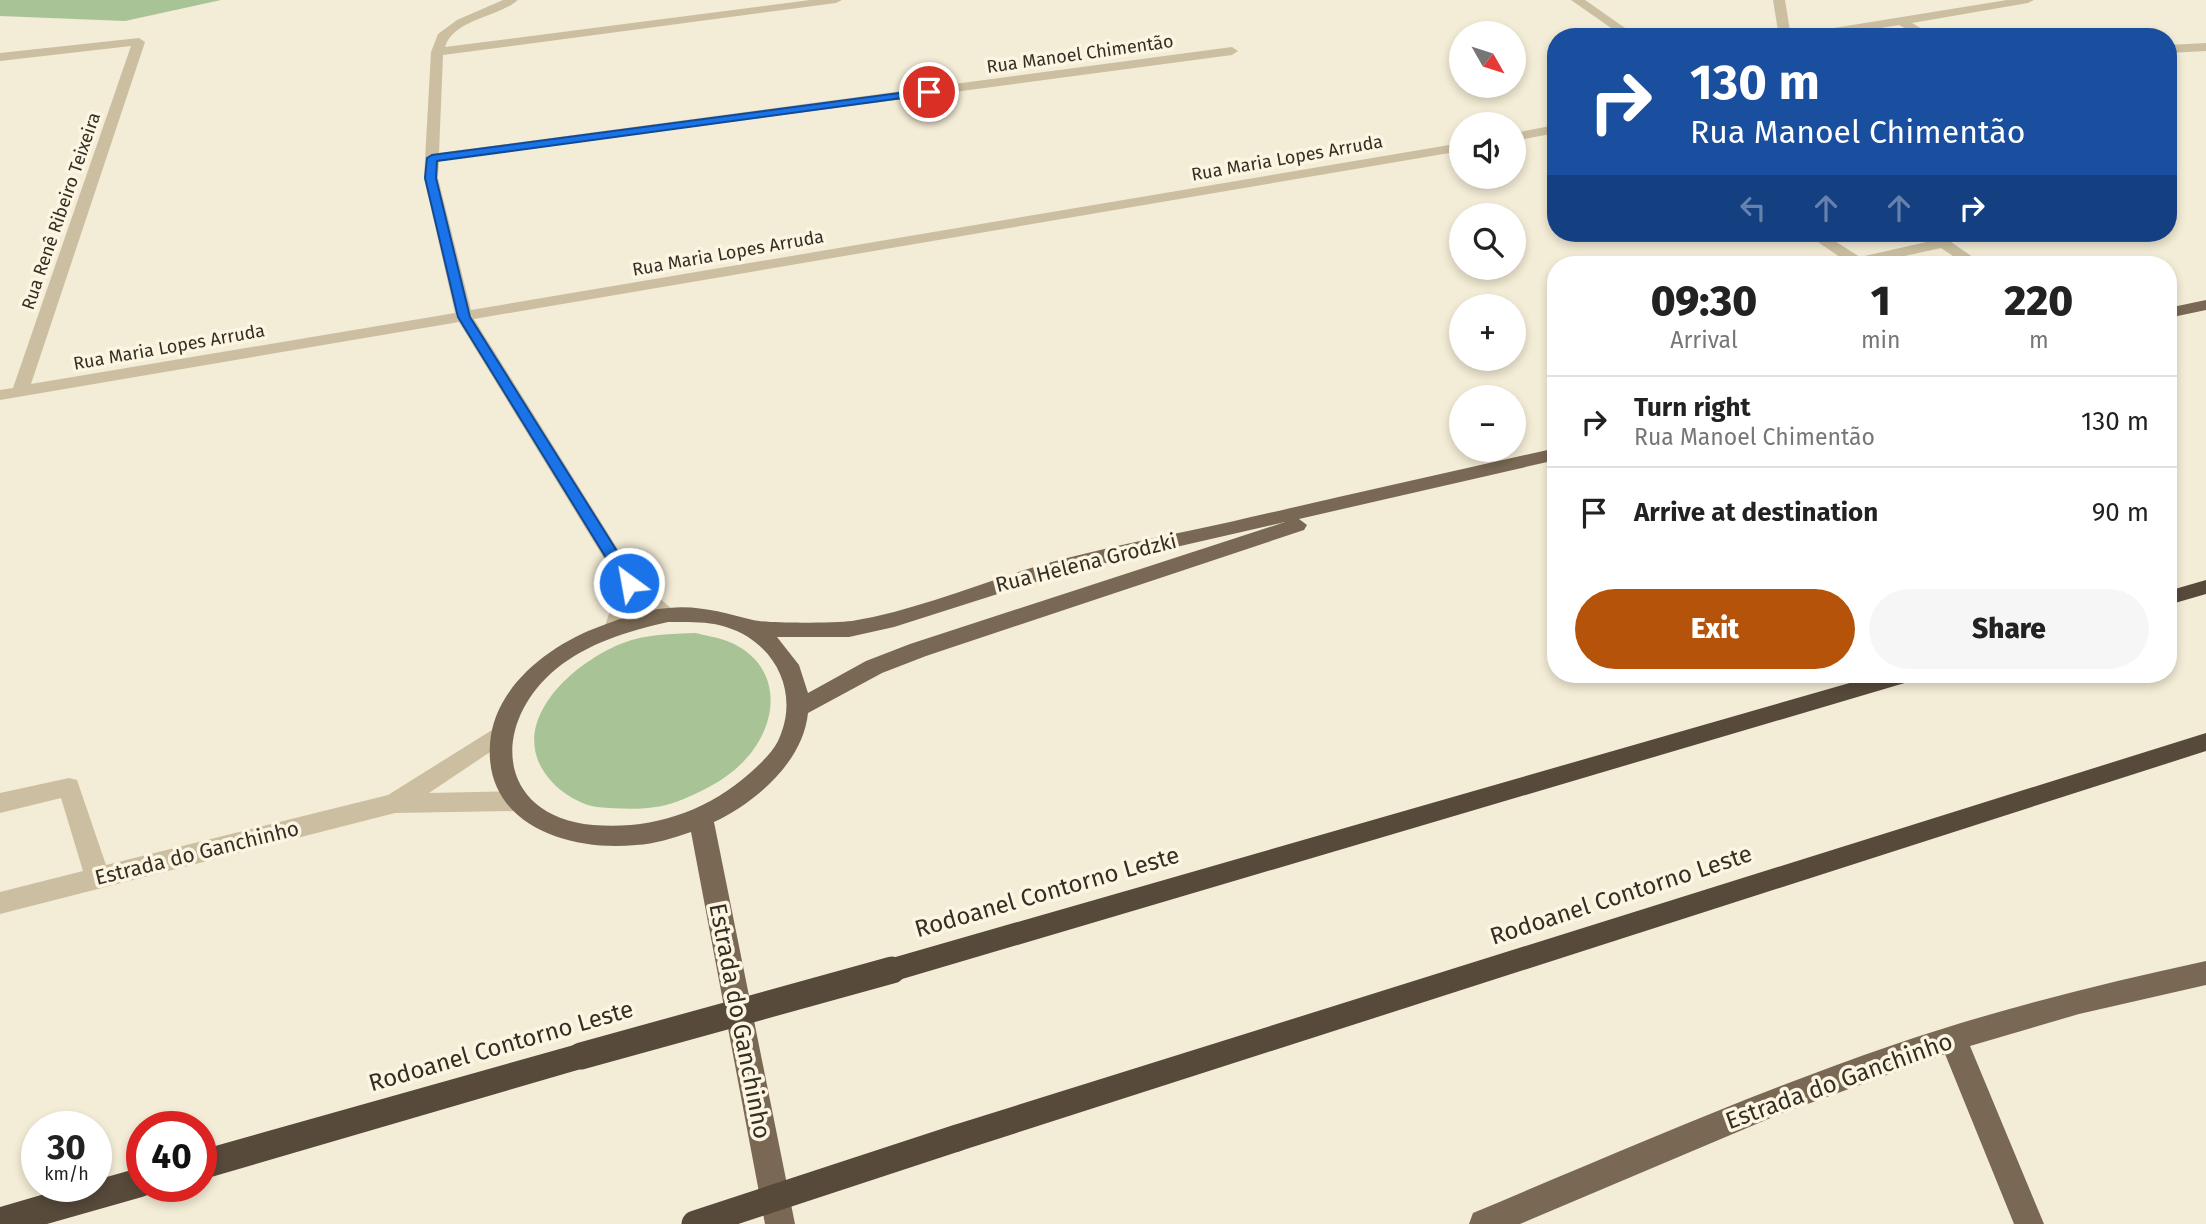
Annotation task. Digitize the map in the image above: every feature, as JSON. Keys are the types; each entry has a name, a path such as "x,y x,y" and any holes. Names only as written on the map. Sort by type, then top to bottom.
{"highway":[{"path":"2177,595 2206,587"},
{"name":"Rodoanel Contorno Leste","path":"217,1160 892,970 1877,683"},
{"name":"Rodoanel Contorno Leste","path":"695,1224 957,1138 2206,742"},
{"path":"0,1222 126,1187"}],"main road":[{"path":"2177,311 2206,305"},
{"name":"Rua Helena Grodzki","path":"754,629 849,629 894,619 1064,566 1547,456"},
{"name":"Rua Helena Grodzki","path":"798,708 874,667 918,650 1419,485"},
{"path":"668,615 709,616 754,629 779,650 795,677 798,708 789,741 766,773 733,801 701,818 668,830 633,837 586,835 546,823 517,801 504,780 500,734 516,700 541,669 576,644 616,626 668,615"},
{"name":"Estrada do Ganchinho","path":"701,818 780,1224"},
{"name":"Estrada do Ganchinho","path":"1484,1224 1833,1080 1953,1038 2086,999 2206,973"},
{"path":"1953,1038 2029,1224"}],"street":[{"path":"512,0 461,23 442,37 437,52 431,178 464,317 629,583 668,615"},
{"path":"437,52 836,0"},
{"path":"1577,0 1619,28"},
{"path":"1780,0 1784,28"},
{"path":"1858,28 2028,0"},
{"path":"1901,21 1914,28"},
{"name":"Rua Renê Ribeiro Teixeira","path":"0,57 139,42 20,392"},
{"path":"2177,49 2206,47"},
{"name":"Rua Manoel Chimentão","path":"432,158 1232,51"},
{"path":"1526,134 1547,130"},
{"name":"Rua Maria Lopes Arruda","path":"0,395 1449,148"},
{"path":"1824,242 1843,256"},
{"path":"1884,256 1943,243 1963,256"},
{"path":"616,626 629,583"},
{"name":"Estrada do Ganchinho","path":"395,803 500,734"},
{"path":"0,803 69,787 98,879"},
{"name":"Estrada do Ganchinho","path":"0,904 395,803 517,801"}],"green space":[{"path":"0,0 221,0 125,21 0,16"},
{"path":"696,633 727,641 745,651 767,678 770,712 756,746 744,761 721,780 703,790 676,802 656,807 627,809 591,806 572,798 556,786 538,761 534,740 538,719 549,699 564,681 603,652 623,643 650,636"}],"route":[{"path":"629,583 464,317 431,178 432,158 929,92"}]}
